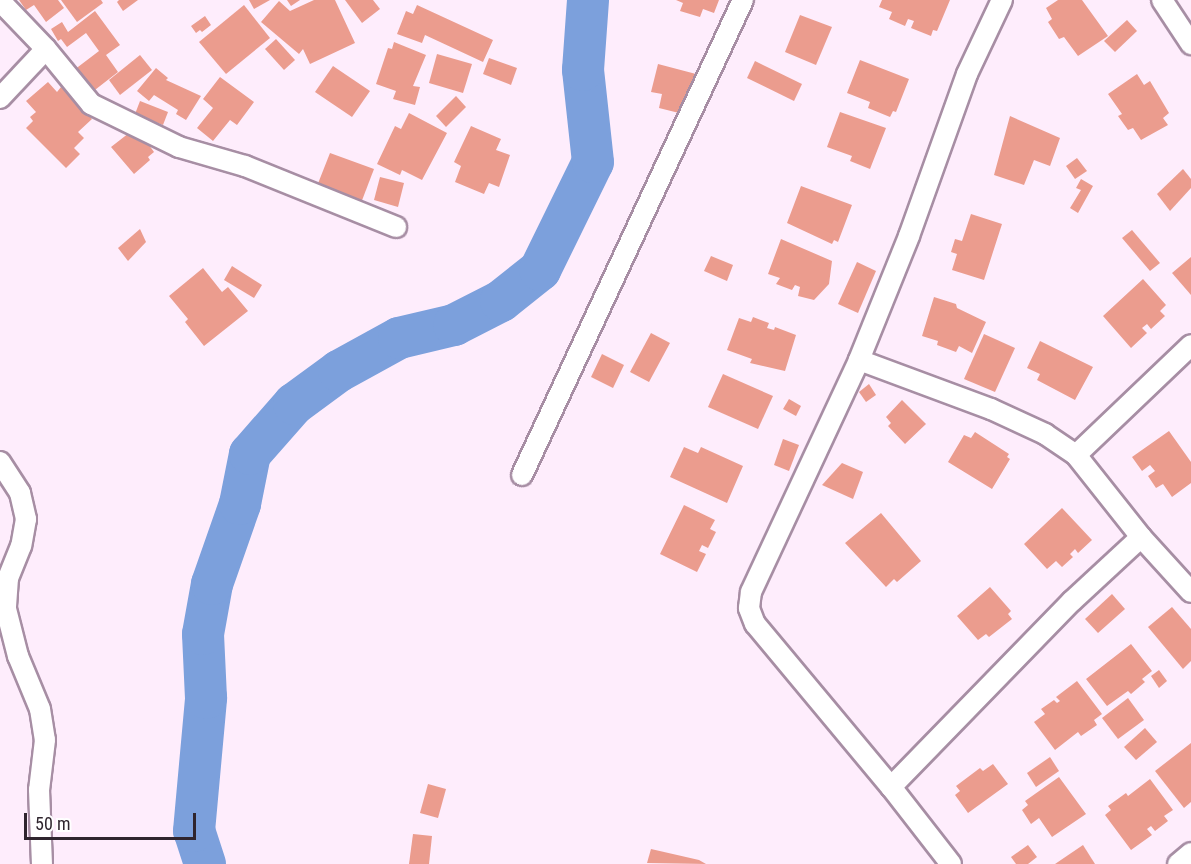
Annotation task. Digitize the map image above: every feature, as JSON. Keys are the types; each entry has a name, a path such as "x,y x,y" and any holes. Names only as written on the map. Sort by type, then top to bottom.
{"street":[{"path":"522,475 743,0"},
{"path":"951,864 891,787 755,624 749,608 751,592 859,360 909,236 967,74 994,10 1002,0"},
{"path":"1162,0 1191,44"},
{"path":"0,1 46,49 91,104 179,147 245,166 396,227"},
{"path":"0,98 46,49"},
{"path":"1076,455 1191,345"},
{"path":"859,360 991,409 1046,434 1076,455 1142,537 1191,592"},
{"path":"0,462 20,493 26,519 21,546 8,578 6,609 18,656 40,709 45,741 39,790 42,864"},
{"path":"891,787 1065,609 1142,537"},
{"path":"1178,864 1191,853"}],"building":[{"path":"19,0 58,0 64,8 46,22 34,5 26,10"},
{"path":"61,0 101,0 103,3 77,22"},
{"path":"119,0 138,0 123,11 117,2"},
{"path":"249,0 270,0 254,9"},
{"path":"287,0 300,0 291,6"},
{"path":"314,0 335,0 355,43 310,64 303,49 299,54 261,22 279,1 290,11"},
{"path":"345,0 373,0 380,9 362,23"},
{"path":"676,0 719,0 714,13 703,9 700,17 680,11 683,3"},
{"path":"882,0 950,0 937,31 933,30 931,36 911,28 914,21 908,19 905,26 889,19 892,12 879,7"},
{"path":"1058,0 1082,0 1108,36 1078,56 1064,37 1059,39 1048,22 1052,19 1046,8"},
{"path":"244,5 270,38 226,74 199,42"},
{"path":"417,5 493,40 483,62 425,35 422,43 397,34 406,11 413,14"},
{"path":"95,11 120,45 106,55 118,72 91,93 74,70 99,51 86,33 67,47 61,39 58,41 51,29 62,22 68,32"},
{"path":"800,15 832,27 816,65 785,52"},
{"path":"205,16 211,25 202,32 200,30 196,33 191,26"},
{"path":"1127,20 1137,31 1115,52 1104,41"},
{"path":"276,39 295,60 284,70 265,49"},
{"path":"394,42 426,55 413,86 420,87 415,105 393,99 396,91 376,84 388,48 392,49"},
{"path":"437,54 472,64 463,93 429,83"},
{"path":"140,55 152,70 120,95 109,80"},
{"path":"489,58 517,68 511,85 483,74"},
{"path":"860,60 909,79 896,112 893,111 890,117 868,108 870,102 847,93"},
{"path":"755,61 802,84 794,101 747,78"},
{"path":"658,64 696,74 683,114 659,108 662,94 651,92"},
{"path":"333,66 370,91 352,117 315,92"},
{"path":"156,68 168,78 166,80 201,96 186,120 176,114 178,110 154,95 149,101 137,91"},
{"path":"1137,74 1144,85 1150,81 1169,113 1163,118 1168,125 1141,140 1133,128 1128,130 1118,116 1122,114 1108,94"},
{"path":"220,77 254,102 237,125 230,120 213,141 197,128 213,108 203,99"},
{"path":"48,82 57,92 61,87 92,119 78,132 84,138 74,148 80,154 66,168 26,128 33,121 30,117 36,112 26,101"},
{"path":"456,96 466,107 446,127 436,116"},
{"path":"140,101 168,112 163,125 135,114"},
{"path":"840,112 886,128 870,169 850,161 852,156 827,147"},
{"path":"409,113 447,133 422,180 402,170 400,175 377,164 395,126 401,129"},
{"path":"1010,116 1060,138 1050,166 1034,160 1024,185 994,175"},
{"path":"471,126 501,139 496,150 510,155 499,187 489,183 484,194 455,182 461,166 454,162"},
{"path":"139,131 154,152 148,157 150,160 134,174 111,147 129,133 131,136"},
{"path":"330,153 374,169 361,203 317,186"},
{"path":"1077,158 1087,171 1075,179 1066,166"},
{"path":"1183,169 1191,179 1191,188 1170,211 1157,194"},
{"path":"380,177 404,183 398,207 374,200"},
{"path":"1081,179 1093,186 1078,213 1070,208 1081,190 1076,188"},
{"path":"801,186 852,205 838,242 834,240 832,244 787,223"},
{"path":"971,214 1002,224 984,280 952,270 957,254 951,252 955,239 962,241"},
{"path":"140,229 146,242 128,261 118,248"},
{"path":"1132,230 1160,263 1150,271 1122,238"},
{"path":"781,239 832,261 829,284 814,300 798,296 800,287 795,285 792,290 776,284 780,278 768,274"},
{"path":"711,256 733,265 727,281 704,271"},
{"path":"1191,257 1191,295 1172,273"},
{"path":"857,262 876,271 858,313 838,304"},
{"path":"232,266 262,285 254,298 224,280"},
{"path":"203,268 222,292 228,287 248,311 204,346 185,322 188,319 169,296"},
{"path":"1143,279 1166,305 1160,311 1165,316 1151,329 1147,324 1142,328 1147,333 1131,348 1103,316"},
{"path":"934,297 956,304 957,308 986,322 972,353 959,346 956,352 937,345 938,341 922,336"},
{"path":"753,317 769,323 767,328 774,330 775,327 796,335 785,371 750,363 752,359 727,350 739,318 751,322"},
{"path":"651,333 670,343 649,382 630,372"},
{"path":"984,334 1015,348 995,392 964,379"},
{"path":"1040,341 1093,367 1075,400 1037,380 1040,374 1027,368"},
{"path":"602,354 624,365 613,388 591,377"},
{"path":"723,374 773,396 758,429 708,407"},
{"path":"869,384 876,395 866,402 859,392"},
{"path":"789,399 801,406 796,416 783,409"},
{"path":"902,400 926,424 905,444 888,426 891,423 886,417"},
{"path":"1169,431 1191,462 1191,483 1172,497 1163,484 1156,488 1148,476 1155,471 1150,465 1142,471 1132,457"},
{"path":"975,432 1009,454 1007,457 1010,459 992,489 948,462 964,435 971,438"},
{"path":"783,439 799,445 789,471 774,465"},
{"path":"684,447 698,453 701,447 743,466 727,503 670,477"},
{"path":"842,463 863,472 853,499 822,485"},
{"path":"684,505 715,520 710,529 716,532 708,548 702,545 699,551 706,554 697,572 660,554"},
{"path":"1062,508 1092,540 1078,553 1075,549 1070,554 1073,557 1062,567 1056,561 1047,569 1024,544"},
{"path":"881,513 921,561 897,582 894,579 886,587 845,543"},
{"path":"990,587 1011,611 1008,614 1012,619 989,637 986,634 978,640 957,616"},
{"path":"1112,594 1125,609 1098,633 1085,619"},
{"path":"1172,607 1191,629 1191,661 1183,669 1148,627"},
{"path":"1131,644 1152,671 1142,679 1145,682 1131,694 1128,691 1107,706 1086,679"},
{"path":"1159,670 1167,681 1159,688 1151,676"},
{"path":"1077,681 1102,714 1094,720 1097,725 1081,736 1078,732 1055,750 1034,722 1045,714 1041,709 1054,700 1057,703 1060,701 1056,697"},
{"path":"1128,698 1144,720 1118,739 1102,718"},
{"path":"1145,728 1157,742 1136,760 1124,747"},
{"path":"1191,743 1191,802 1184,808 1155,771"},
{"path":"1050,757 1059,771 1036,787 1027,773"},
{"path":"993,764 1008,784 968,813 955,795 960,791 956,786 980,768 983,771"},
{"path":"1059,777 1086,814 1052,837 1039,818 1031,824 1022,810 1028,805 1025,801"},
{"path":"1150,779 1173,810 1164,816 1168,821 1155,831 1151,826 1147,829 1152,835 1131,850 1105,815 1111,810 1108,806 1126,793 1128,796"},
{"path":"428,784 446,789 438,818 420,813"},
{"path":"413,834 432,836 429,864 409,864"},
{"path":"1028,845 1037,857 1028,864 1016,864 1011,857"},
{"path":"1083,845 1095,864 1055,864"},
{"path":"651,849 699,860 706,864 647,863"}],"waterway":[{"path":"205,864 194,831 206,698 203,634 212,584 240,504 250,454 294,404 339,371 399,338 454,325 501,301 540,270 593,162 583,70 588,0"}]}
